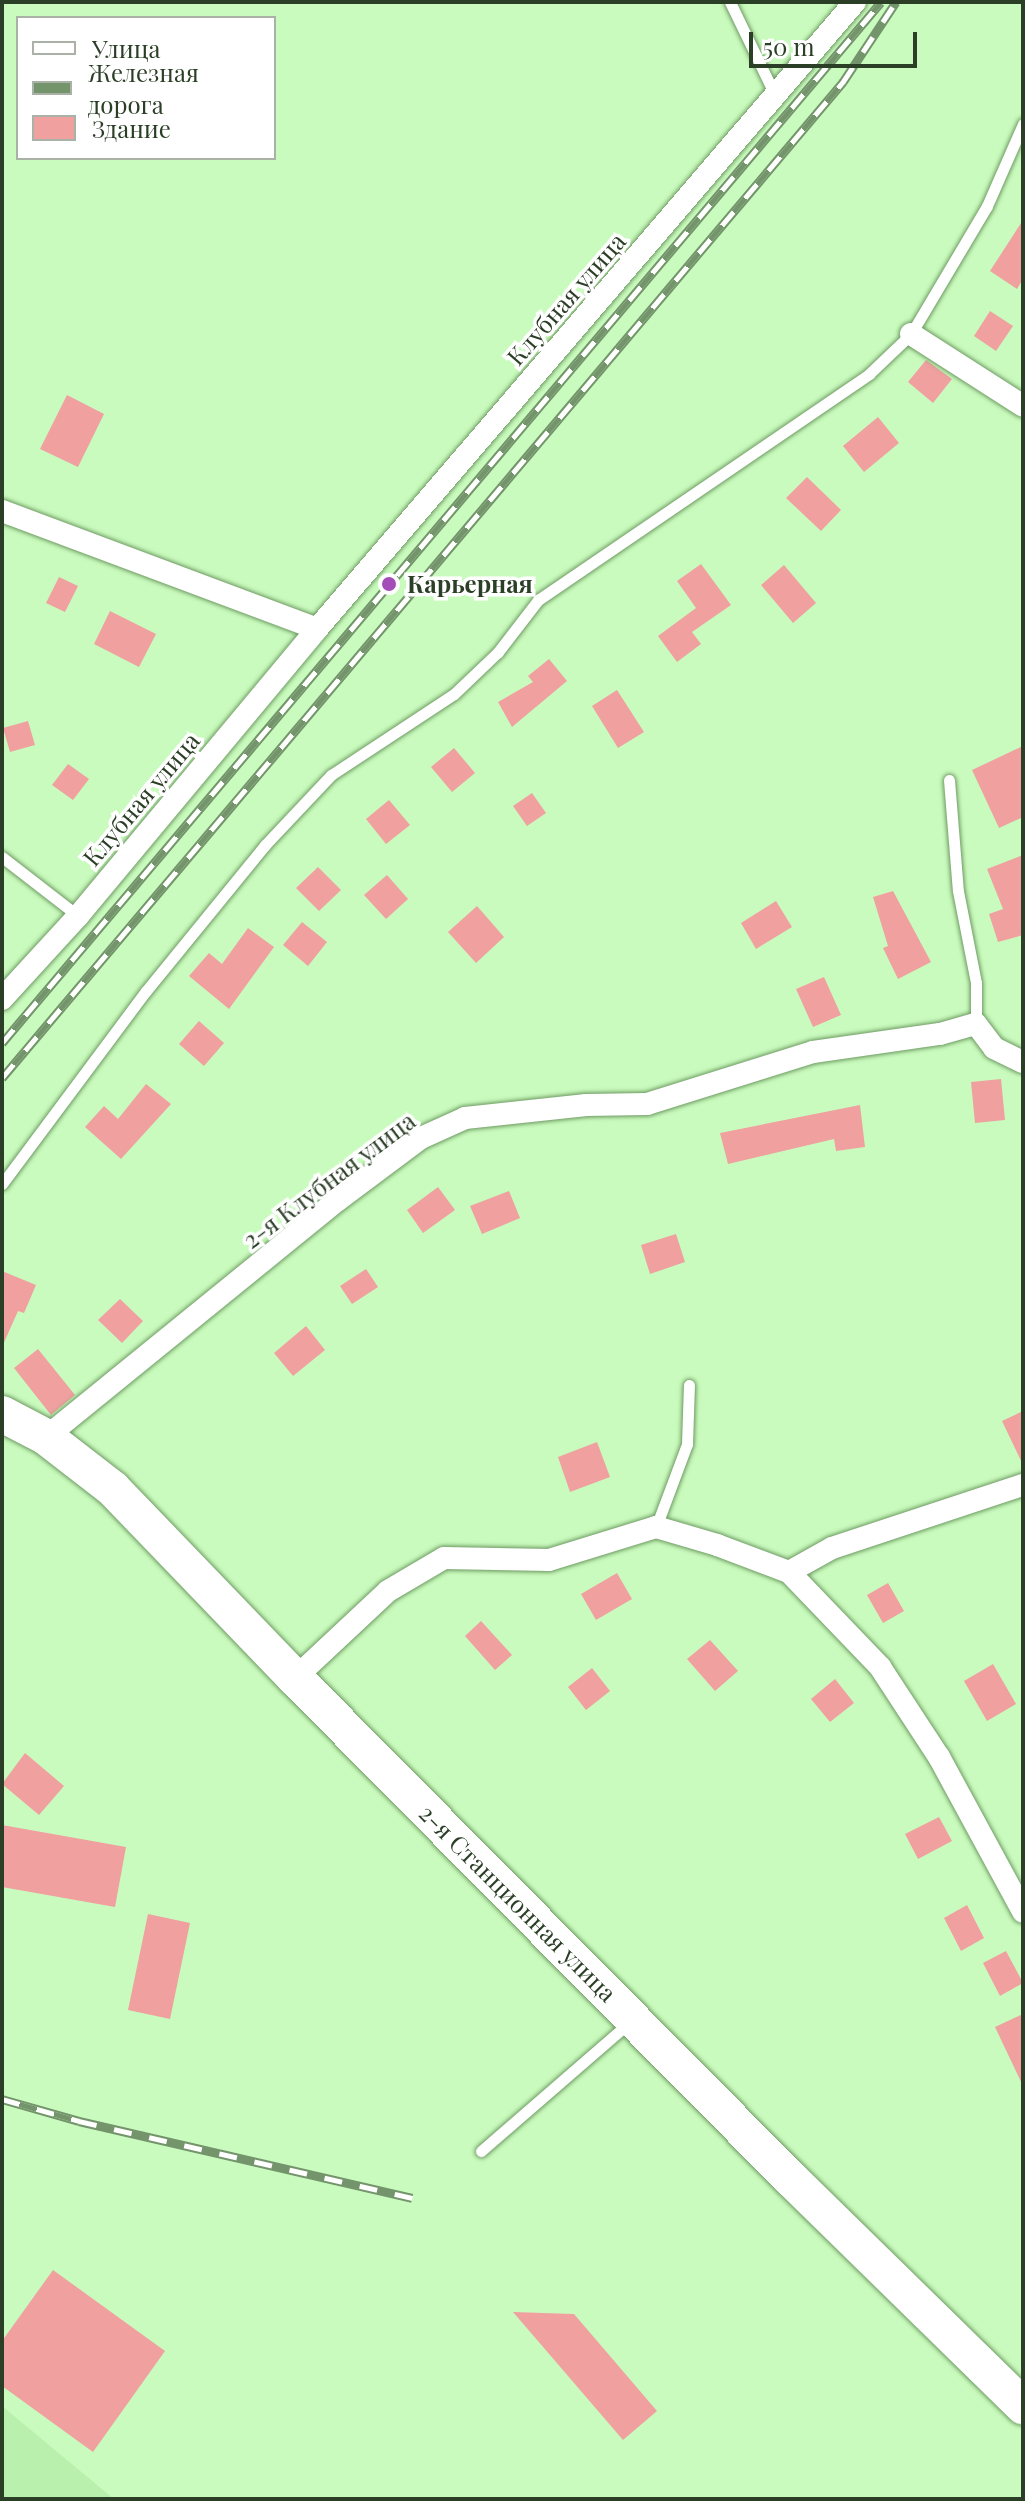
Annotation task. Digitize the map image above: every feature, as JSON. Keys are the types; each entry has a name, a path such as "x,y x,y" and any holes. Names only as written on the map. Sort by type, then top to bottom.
{"main road":[{"name":"2-я Станционная улица","path":"2,1414 46,1437 113,1489 295,1678 1023,2406"}],"street":[{"name":"Клубная улица","path":"2,999 78,916 317,629 855,2"},
{"path":"911,334 1023,406"},
{"path":"2,511 317,629"},
{"path":"976,1024 994,1048 1023,1062"},
{"name":"2-я Клубная улица","path":"46,1437 338,1200 421,1138 465,1118 586,1105 647,1104 813,1052 925,1036 976,1024"},
{"path":"789,1572 832,1548 1023,1485"},
{"path":"295,1678 388,1591 444,1558 549,1560 656,1527 789,1572 880,1667 939,1757 1023,1912"}],"lane":[{"path":"730,2 775,95"},
{"path":"2,1184 155,979 265,845 331,775 454,694 498,652 538,600 869,374 911,334 987,206 1023,124"},
{"path":"949,780 958,891 976,983 976,1024"},
{"path":"2,857 78,916"},
{"path":"656,1527 687,1444 689,1385"},
{"path":"481,2151 634,2019"}],"shaded area":[{"path":"2,2406 114,2499 2,2499"}],"building":[{"path":"1023,220 1023,279 1017,289 990,271"},
{"path":"990,311 1013,326 996,351 974,336"},
{"path":"926,360 952,379 933,403 908,382"},
{"path":"67,395 104,414 78,467 40,449"},
{"path":"878,417 899,443 864,472 843,446"},
{"path":"807,477 841,510 821,531 786,498"},
{"path":"701,564 731,605 692,632 701,644 677,662 658,636 696,608 677,581"},
{"path":"784,565 816,603 793,623 761,585"},
{"path":"59,577 78,586 65,612 46,603"},
{"path":"110,611 156,634 139,667 94,644"},
{"path":"549,659 567,681 512,727 498,702 533,682 528,676"},
{"path":"617,690 644,732 618,748 592,706"},
{"path":"28,721 35,745 10,752 3,728"},
{"path":"1023,746 1023,817 999,828 972,770"},
{"path":"454,748 475,773 452,792 431,767"},
{"path":"68,764 89,779 73,800 52,785"},
{"path":"532,793 546,813 527,826 513,806"},
{"path":"389,800 410,825 386,844 366,819"},
{"path":"1023,855 1023,935 998,942 989,914 1003,909 987,869"},
{"path":"318,867 341,890 319,911 296,888"},
{"path":"387,875 408,899 386,919 364,895"},
{"path":"893,891 931,962 898,979 883,948 888,946 873,897"},
{"path":"776,901 792,927 756,949 741,923"},
{"path":"477,906 504,937 476,963 448,932"},
{"path":"302,922 327,942 308,966 283,945"},
{"path":"248,928 274,947 229,1009 189,976 209,953 222,964"},
{"path":"824,977 841,1015 813,1027 796,989"},
{"path":"199,1021 224,1043 204,1066 179,1044"},
{"path":"1001,1079 1005,1120 975,1123 971,1082"},
{"path":"146,1084 171,1104 121,1159 85,1127 104,1106 118,1119"},
{"path":"860,1105 865,1147 836,1151 834,1139 728,1164 720,1133"},
{"path":"438,1187 455,1210 423,1233 407,1210"},
{"path":"509,1191 520,1218 482,1234 470,1206"},
{"path":"676,1234 685,1262 650,1274 641,1245"},
{"path":"366,1269 378,1287 352,1304 340,1286"},
{"path":"2,1271 36,1285 24,1313 18,1311 2,1347"},
{"path":"120,1299 143,1321 122,1343 98,1320"},
{"path":"306,1326 325,1350 293,1376 274,1353"},
{"path":"38,1349 75,1395 51,1415 14,1368"},
{"path":"1023,1411 1023,1465 1002,1421"},
{"path":"597,1442 610,1477 570,1492 558,1457"},
{"path":"617,1573 632,1599 596,1620 581,1594"},
{"path":"888,1583 904,1611 883,1623 867,1595"},
{"path":"481,1621 512,1655 495,1670 465,1636"},
{"path":"710,1640 738,1671 715,1691 687,1659"},
{"path":"993,1664 1016,1704 987,1721 964,1681"},
{"path":"592,1668 610,1691 586,1710 568,1687"},
{"path":"835,1679 854,1703 830,1722 811,1699"},
{"path":"25,1753 64,1786 39,1815 2,1784"},
{"path":"939,1817 952,1841 918,1859 905,1834"},
{"path":"2,1825 126,1847 115,1907 2,1887"},
{"path":"967,1905 984,1938 961,1951 944,1918"},
{"path":"148,1914 190,1923 170,2019 128,2010"},
{"path":"1006,1951 1023,1983 1000,1996 983,1963"},
{"path":"1023,2014 1023,2086 995,2027"},
{"path":"53,2270 165,2351 93,2452 2,2386 2,2341"},
{"path":"513,2312 574,2314 657,2411 623,2440"}],"railway":[{"path":"2,1043 881,2"},
{"path":"2,1078 843,82 896,2"},
{"path":"2,2099 79,2121 412,2198"}],"place":[{"name":"Карьерная","path":"389,584"}]}
